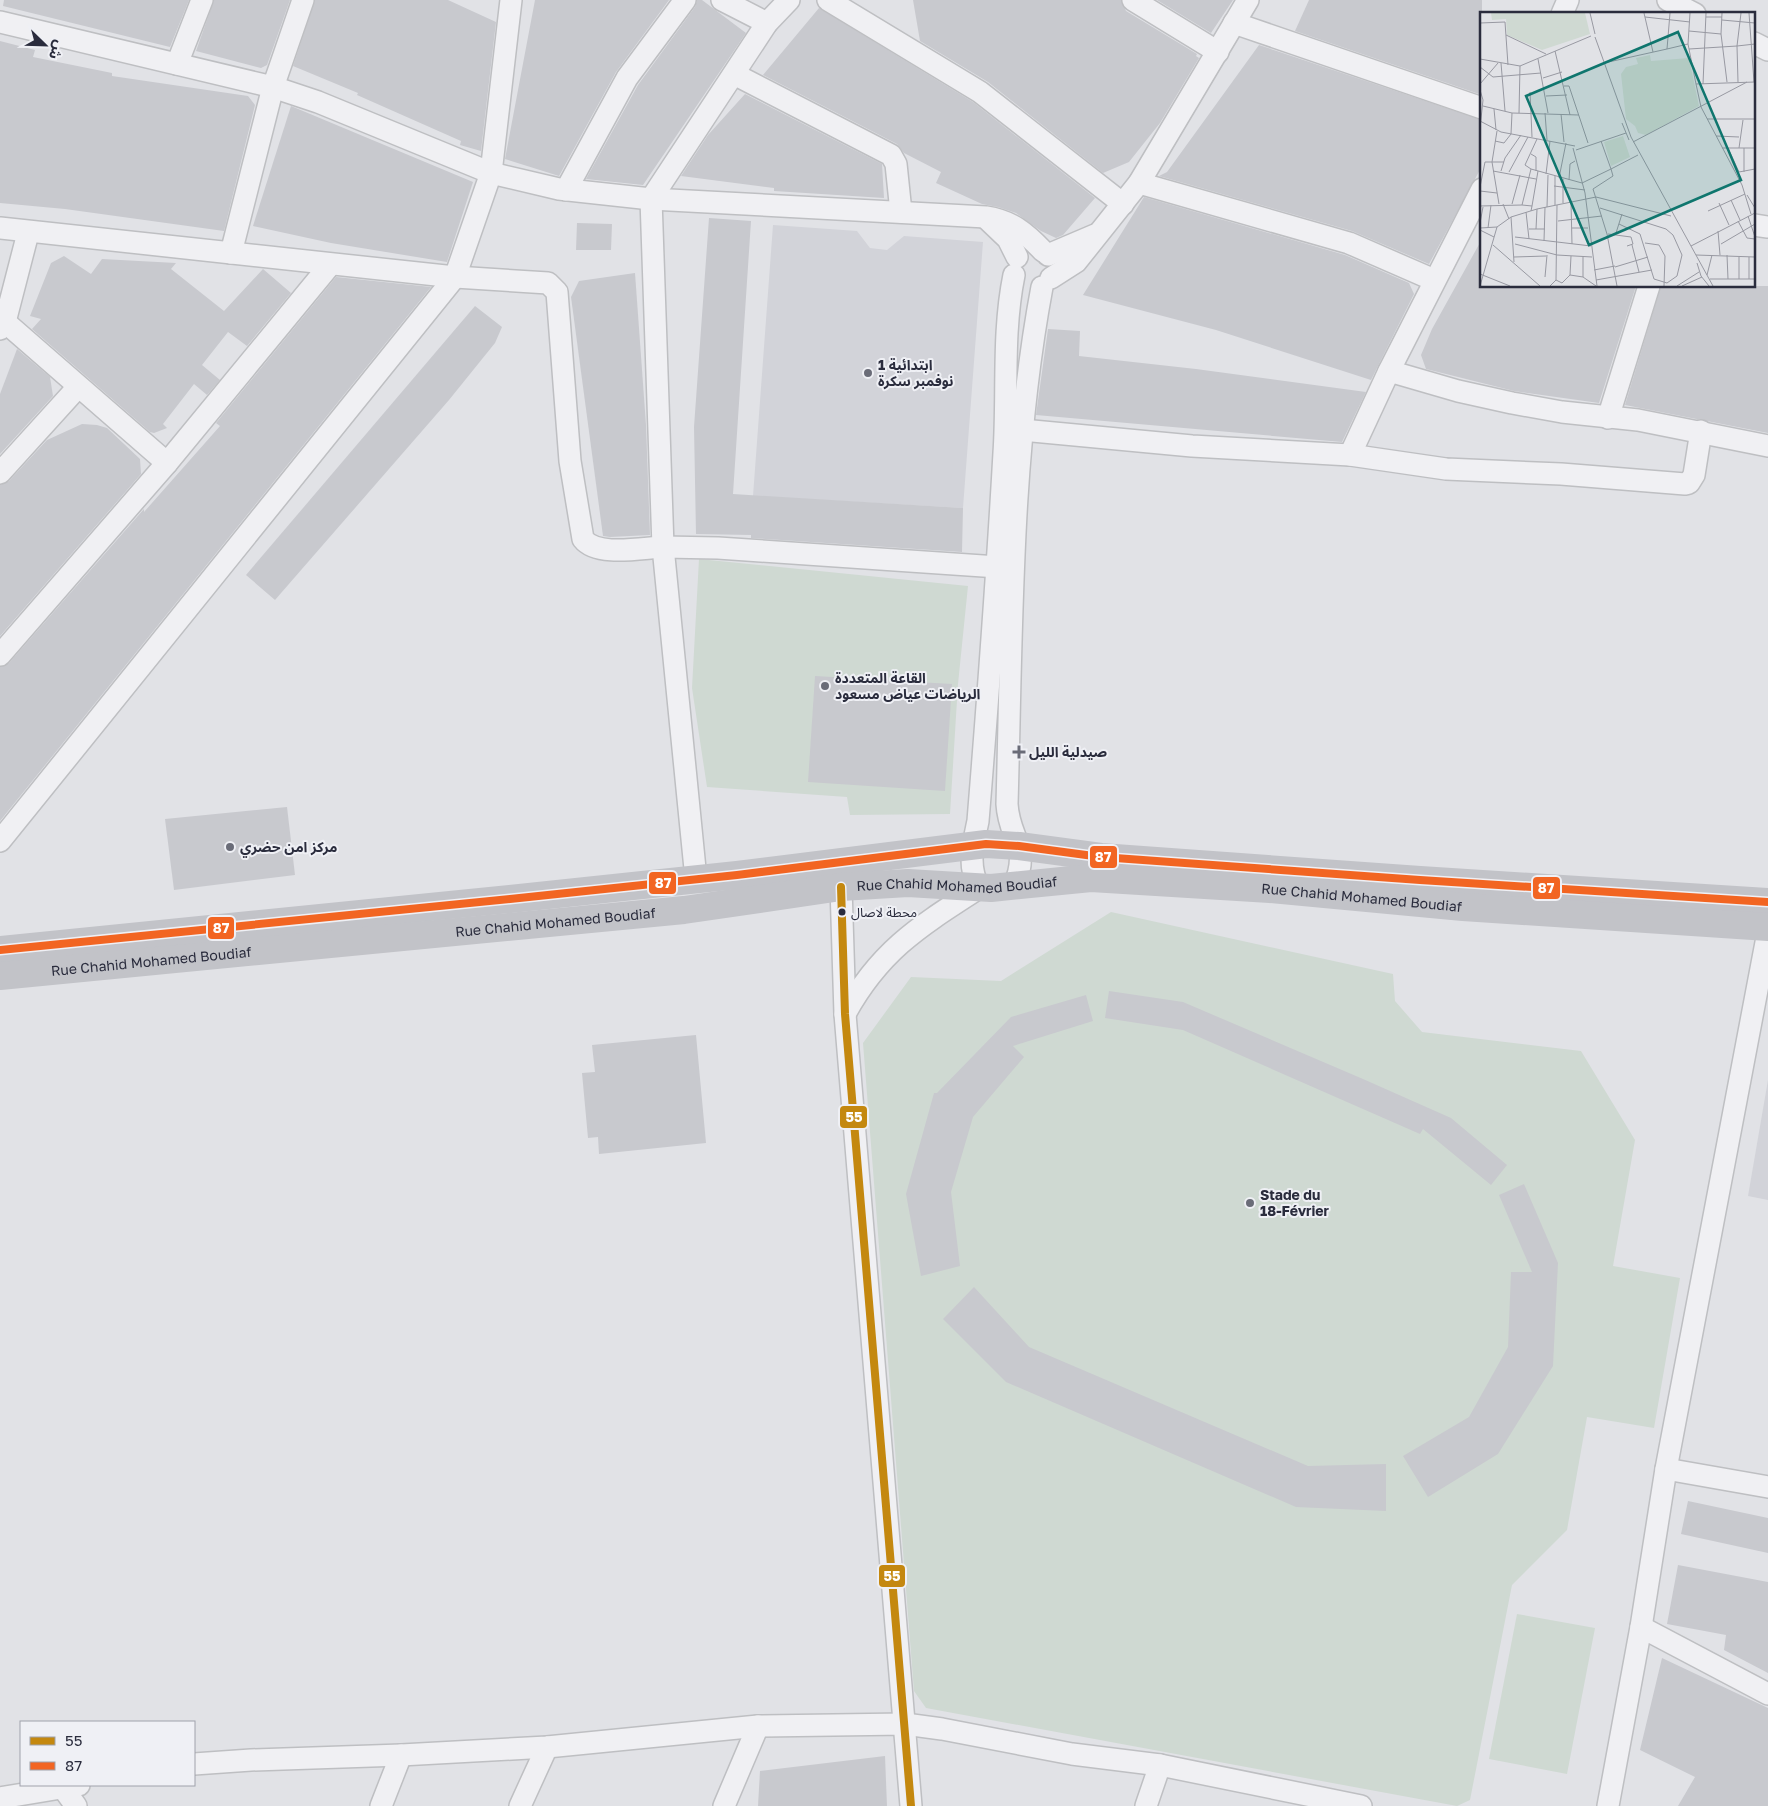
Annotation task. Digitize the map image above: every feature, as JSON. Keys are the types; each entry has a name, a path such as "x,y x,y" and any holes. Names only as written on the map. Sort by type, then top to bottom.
{"main road":[{"name":"Rue Chahid Mohamed Boudiaf","path":"0,950 696,879 972,845 999,844 1100,857 1768,902"},
{"name":"Rue Chahid Mohamed Boudiaf","path":"0,976 695,909 840,887 908,882 979,888 1091,878 1270,889 1463,908 1768,927"}],"street":[{"path":"178,64 202,0"},
{"path":"231,254 273,87 303,0"},
{"path":"566,190 627,78 685,0"},
{"path":"722,0 767,23"},
{"path":"696,879 663,547 651,199 767,23 789,0"},
{"path":"828,0 980,92 1123,204"},
{"path":"1133,0 1218,52"},
{"path":"986,217 1008,239 1022,286 1028,288 1046,282 1076,262 1139,183 1248,0"},
{"path":"1563,12 1568,0"},
{"path":"1668,0 1692,12"},
{"path":"0,841 455,278 491,173 504,2"},
{"path":"0,22 273,87 318,102 491,173 566,190 651,199 986,217 1009,222 1019,228 1045,253 1053,270 1046,282 1031,347 1022,430 1014,568 1007,804 1008,817 1020,846 1022,862 1014,886"},
{"path":"1234,23 1480,107"},
{"path":"1756,44 1768,50"},
{"path":"734,74 891,155 896,164 901,212"},
{"path":"1139,183 1349,243 1434,280"},
{"path":"1350,455 1389,371 1480,192"},
{"path":"0,228 28,233 455,278 542,282 555,289 570,461 583,539 591,546 603,550 663,547 718,548 998,568"},
{"path":"28,233 3,326 167,463"},
{"path":"845,1014 870,973 892,950 923,924 979,888 971,864 972,845 978,820 998,568 1006,430 1007,319 1015,266 1026,250 1038,249 1045,253 1096,235"},
{"path":"0,655 167,463 330,265"},
{"path":"1608,418 1648,288"},
{"path":"1389,371 1494,399 1608,418 1638,420 1701,431 1768,446"},
{"path":"0,473 78,387"},
{"path":"1022,430 1192,446 1350,455 1446,470 1561,474 1685,484 1689,483 1694,475 1701,431"},
{"path":"840,887 845,1014 905,1724 910,1806"},
{"path":"1608,1806 1641,1628 1666,1469 1768,932"},
{"path":"1666,1469 1768,1487"},
{"path":"1641,1628 1768,1694"},
{"path":"195,1764 251,1760 401,1755 547,1746 758,1726 905,1724 942,1728 1072,1754 1160,1766 1361,1806"},
{"path":"724,1806 758,1726"},
{"path":"520,1806 547,1746"},
{"path":"381,1806 401,1755"},
{"path":"1146,1806 1160,1766"},
{"path":"0,1798 71,1786 76,1806"}],"shaded area":[{"name":"ابتدائية 1 نوفمبر سكرة","path":"773,225 857,231 870,248 887,250 904,236 983,242 963,508 753,496"},
{"name":"القاعة المتعددة الرياضات عياض مسعود","path":"699,559 968,586 958,684 950,814 850,815 847,797 707,787 692,688"},
{"name":"Stade du 18-Février","path":"1111,912 1393,974 1395,1001 1422,1032 1581,1051 1635,1140 1613,1266 1680,1278 1654,1428 1587,1417 1567,1530 1512,1585 1470,1800 1457,1806 926,1708 914,1691 863,1043 911,977 1001,981"},
{"path":"1768,1080 1768,1200 1748,1196"},
{"path":"1517,1614 1595,1628 1567,1774 1489,1759"}],"building":[{"path":"4,0 189,0 170,47 3,6"},
{"path":"214,0 290,0 267,65 261,68 196,51"},
{"path":"315,0 448,0 496,22 481,151 460,145 461,141 357,95 358,93 293,66"},
{"path":"535,0 669,0 616,72 559,176 505,159"},
{"path":"697,0 702,0 746,33 643,185 586,179 638,85 695,7"},
{"path":"913,0 1121,0 1126,11 1197,54 1196,56 1199,58 1160,123 1129,162 1103,173 988,82 920,41"},
{"path":"1157,0 1233,0 1211,33"},
{"path":"1309,0 1482,0 1482,12 1480,12 1480,94 1295,31"},
{"path":"819,8 973,102 1095,198 1063,235 1056,238 1041,231 1016,213 982,204 936,183 941,172 904,153 897,144 763,75"},
{"path":"0,41 35,50 33,57 112,73 112,76 248,96 255,105 224,231 65,209 0,203"},
{"path":"1259,45 1480,119 1480,170 1429,264 1352,231 1159,176 1167,172"},
{"path":"745,94 882,164 884,198 774,191 774,188 681,176 708,135"},
{"path":"291,106 473,182 447,262 331,243 253,226"},
{"path":"1144,197 1345,255 1409,283 1414,294 1371,380 1216,330 1083,295"},
{"path":"709,218 751,221 733,494 963,508 962,552 751,538 751,535 696,534 694,427"},
{"path":"577,223 612,224 611,250 576,250"},
{"path":"1480,243 1480,288 1635,288 1599,403 1514,391 1426,369 1421,355 1432,329"},
{"path":"64,256 91,274 102,259 176,263 171,269 224,311 263,269 291,293 247,346 228,332 202,365 220,380 207,395 194,384 163,424 167,428 154,433 150,432 32,329 41,319 30,316 51,263"},
{"path":"635,273 646,425 650,535 610,537 603,536 571,297 579,281"},
{"path":"336,277 431,287 0,821 0,667 9,663 144,509 144,512 220,426 216,423"},
{"path":"1756,286 1768,286 1768,433 1625,405 1660,288 1756,288"},
{"path":"475,306 502,327 495,343 449,400 275,600 246,575"},
{"path":"1048,329 1080,331 1079,356 1196,369 1366,392 1342,442 1036,415"},
{"path":"17,349 50,377 53,396 0,454 0,394"},
{"path":"82,424 107,428 140,459 141,474 0,636 0,485 9,481 47,440"},
{"path":"815,676 952,684 945,791 808,782"},
{"name":"مركز امن حضري","path":"287,807 295,875 174,890 165,819"},
{"path":"1109,991 1183,1002 1363,1079 1451,1118 1507,1165 1491,1185 1423,1129 1420,1134 1183,1030 1105,1018"},
{"path":"1086,995 1093,1021 1013,1046 1024,1057 973,1117 951,1192 960,1266 921,1276 906,1194 934,1093 937,1093 1011,1017"},
{"path":"696,1035 706,1143 599,1154 598,1137 588,1138 582,1073 595,1072 592,1045"},
{"path":"1524,1184 1558,1263 1553,1366 1498,1454 1428,1497 1403,1456 1469,1417 1508,1347 1511,1272 1532,1272 1499,1195"},
{"path":"974,1287 1029,1347 1308,1466 1386,1464 1386,1511 1296,1507 1006,1382 943,1319"},
{"path":"1688,1501 1768,1518 1768,1553 1681,1534"},
{"path":"1678,1565 1768,1582 1768,1673 1724,1650 1726,1635 1667,1624"},
{"path":"1662,1658 1768,1708 1768,1806 1678,1806 1695,1777 1640,1750"},
{"path":"885,1756 887,1806 758,1806 760,1771"}],"transit line":[{"name":"87","path":"0,950 737,875 986,844 1019,846 1101,857 1768,902"},
{"name":"55","path":"841,887 845,1014 911,1806"}],"place":[{"name":"ابتدائية 1 نوفمبر سكرة","path":"868,373"},
{"name":"القاعة المتعددة الرياضات عياض مسعود","path":"825,686"},
{"name":"صيدلية الليل","path":"1019,752"},
{"name":"مركز امن حضري","path":"230,847"},
{"name":"محطة لاصال","path":"842,912"},
{"name":"Stade du 18-Février","path":"1250,1203"}]}
